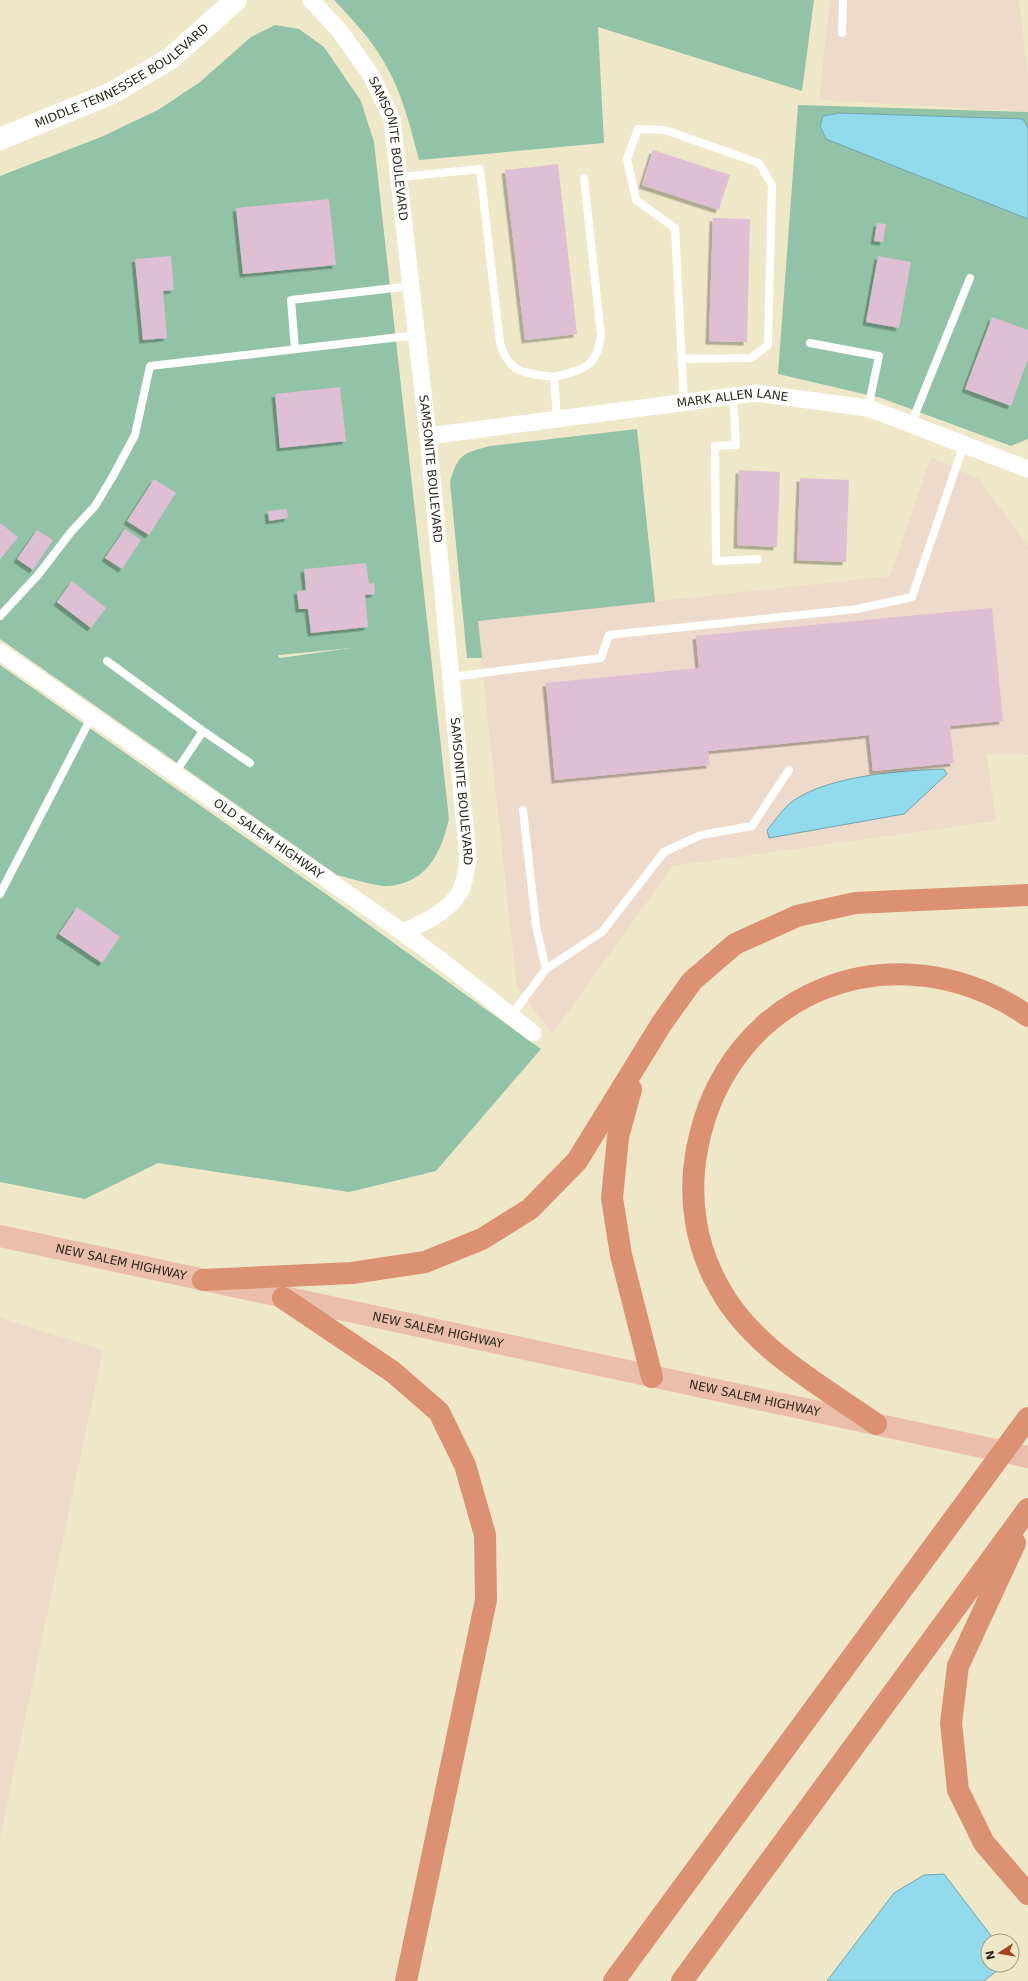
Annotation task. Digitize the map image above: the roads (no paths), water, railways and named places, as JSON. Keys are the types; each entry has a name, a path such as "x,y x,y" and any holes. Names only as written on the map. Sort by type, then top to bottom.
{"highway":[{"path":"203,1280 352,1273 424,1262 482,1239 530,1209 577,1161 637,1066 662,1023 692,981 735,944 797,916 855,903 1028,895"},
{"path":"876,1424 768,1347 740,1320 720,1289 706,1260 696,1225 692,1190 695,1159 702,1125 711,1100 732,1061 756,1031 782,1010 810,994 845,981 879,975 910,974 941,978 975,988 1007,1002 1028,1016"},
{"path":"637,1066 618,1137 612,1198 621,1255 652,1377"},
{"path":"283,1298 393,1372 439,1412 465,1465 485,1535 486,1600 406,1981"},
{"path":"614,1981 1026,1417"},
{"path":"682,1981 1028,1509"},
{"path":"1028,1517 958,1666 951,1723 958,1790 984,1843 1028,1894"}],"main road":[{"name":"MIDDLE TENNESSEE BOULEVARD","path":"0,139 112,93 171,58 236,0"},
{"name":"NEW SALEM HIGHWAY","path":"0,1236 1028,1458"}],"street":[{"name":"SAMSONITE BOULEVARD","path":"311,0 339,30 371,75 392,119 400,177 428,436 468,859 461,892 444,909 420,925 402,932"},
{"name":"MARK ALLEN LANE","path":"428,436 756,393 868,408 1028,468"},
{"name":"OLD SALEM HIGHWAY","path":"0,652 402,932 532,1033"}],"lane":[{"path":"842,33 844,0"},
{"path":"682,359 750,358 768,345 772,185 759,163 665,130 638,129 627,159 636,200 675,228 684,402"},
{"path":"400,177 480,169 500,343 505,358 514,368 537,375 554,377 584,367 594,361 599,350 601,336 584,178"},
{"path":"911,424 970,278"},
{"path":"295,349 291,300 411,286"},
{"path":"0,616 38,575 71,532 94,506 113,476 135,435 150,366 417,335"},
{"path":"810,343 879,356 868,408"},
{"path":"554,377 557,419"},
{"path":"733,396 736,445 715,446 716,560 758,559"},
{"path":"450,677 601,658 608,635 857,609 912,597 964,444"},
{"path":"108,661 250,763"},
{"path":"0,894 92,716"},
{"path":"175,773 203,730"},
{"path":"511,1016 546,969 602,932 664,852 701,835 752,826 789,770"},
{"path":"523,810 536,926 546,969"}],"water":[{"path":"840,113 1023,119 1028,128 1028,219 826,139 820,126 823,116"},
{"path":"944,769 947,774 904,814 769,838 767,830 782,811 793,801 808,792 826,785 866,776 907,771"},
{"path":"944,1874 989,1933 980,1933 980,1973 994,1973 984,1981 827,1981 894,1893 924,1875"}]}
